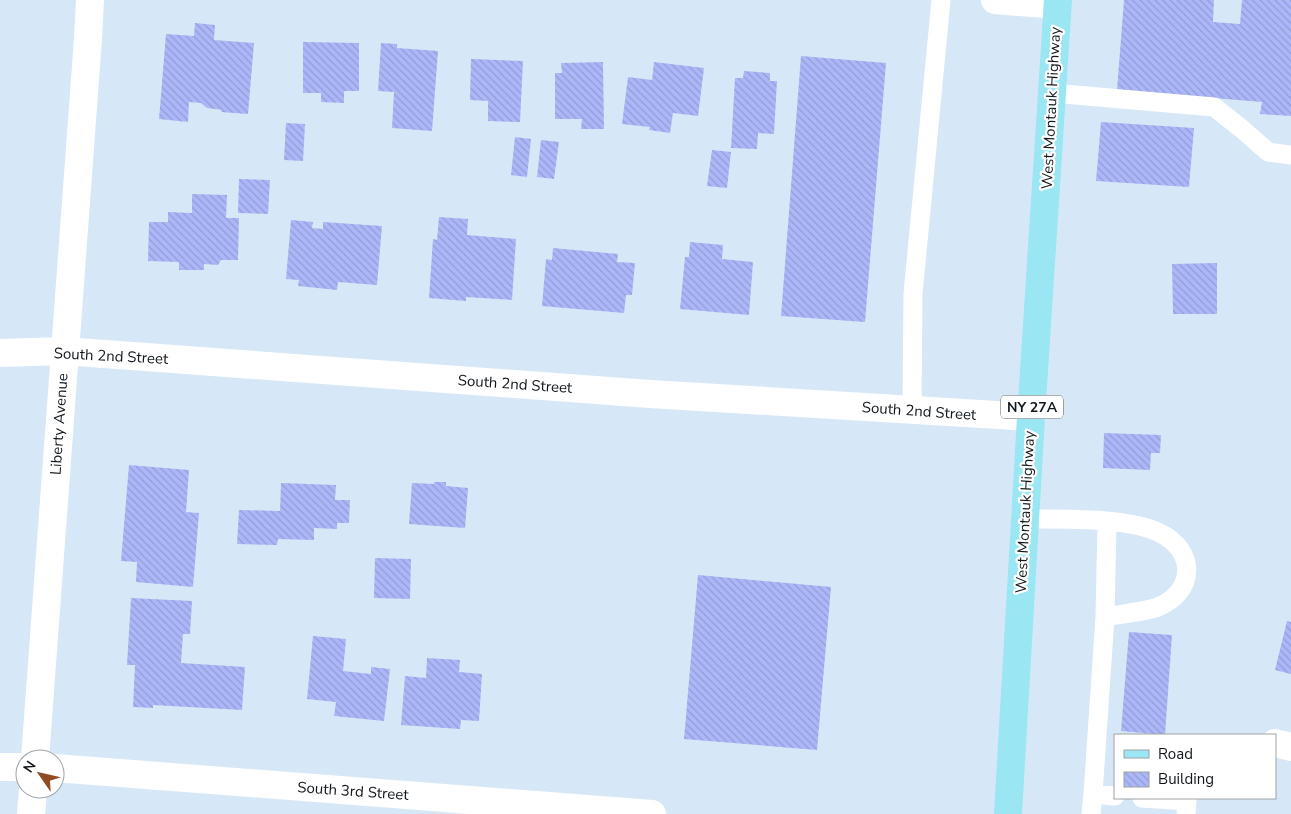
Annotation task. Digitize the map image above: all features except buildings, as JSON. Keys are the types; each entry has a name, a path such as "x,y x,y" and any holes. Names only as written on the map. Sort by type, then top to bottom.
{"main road":[{"name":"West Montauk Highway","path":"1008,814 1058,3"}],"street":[{"name":"Liberty Avenue","path":"36,749 90,0"},
{"path":"995,0 1058,3"},
{"name":"South 2nd Street","path":"0,353 64,352 650,394 1031,417"},
{"path":"1276,742 1291,747"},
{"path":"0,767 15,766"},
{"name":"South 3rd Street","path":"65,769 652,814"},
{"path":"31,814 32,799"}],"lane":[{"path":"912,410 913,294 941,0"},
{"path":"1052,93 1214,107 1268,152 1291,154"},
{"path":"1025,520 1070,519 1132,524 1159,532 1175,542 1185,559 1188,569 1186,582 1175,596 1158,606 1105,616"},
{"path":"1091,814 1105,616 1107,522"},
{"path":"1093,794 1114,796"},
{"path":"1157,799 1187,801 1186,814"}]}
